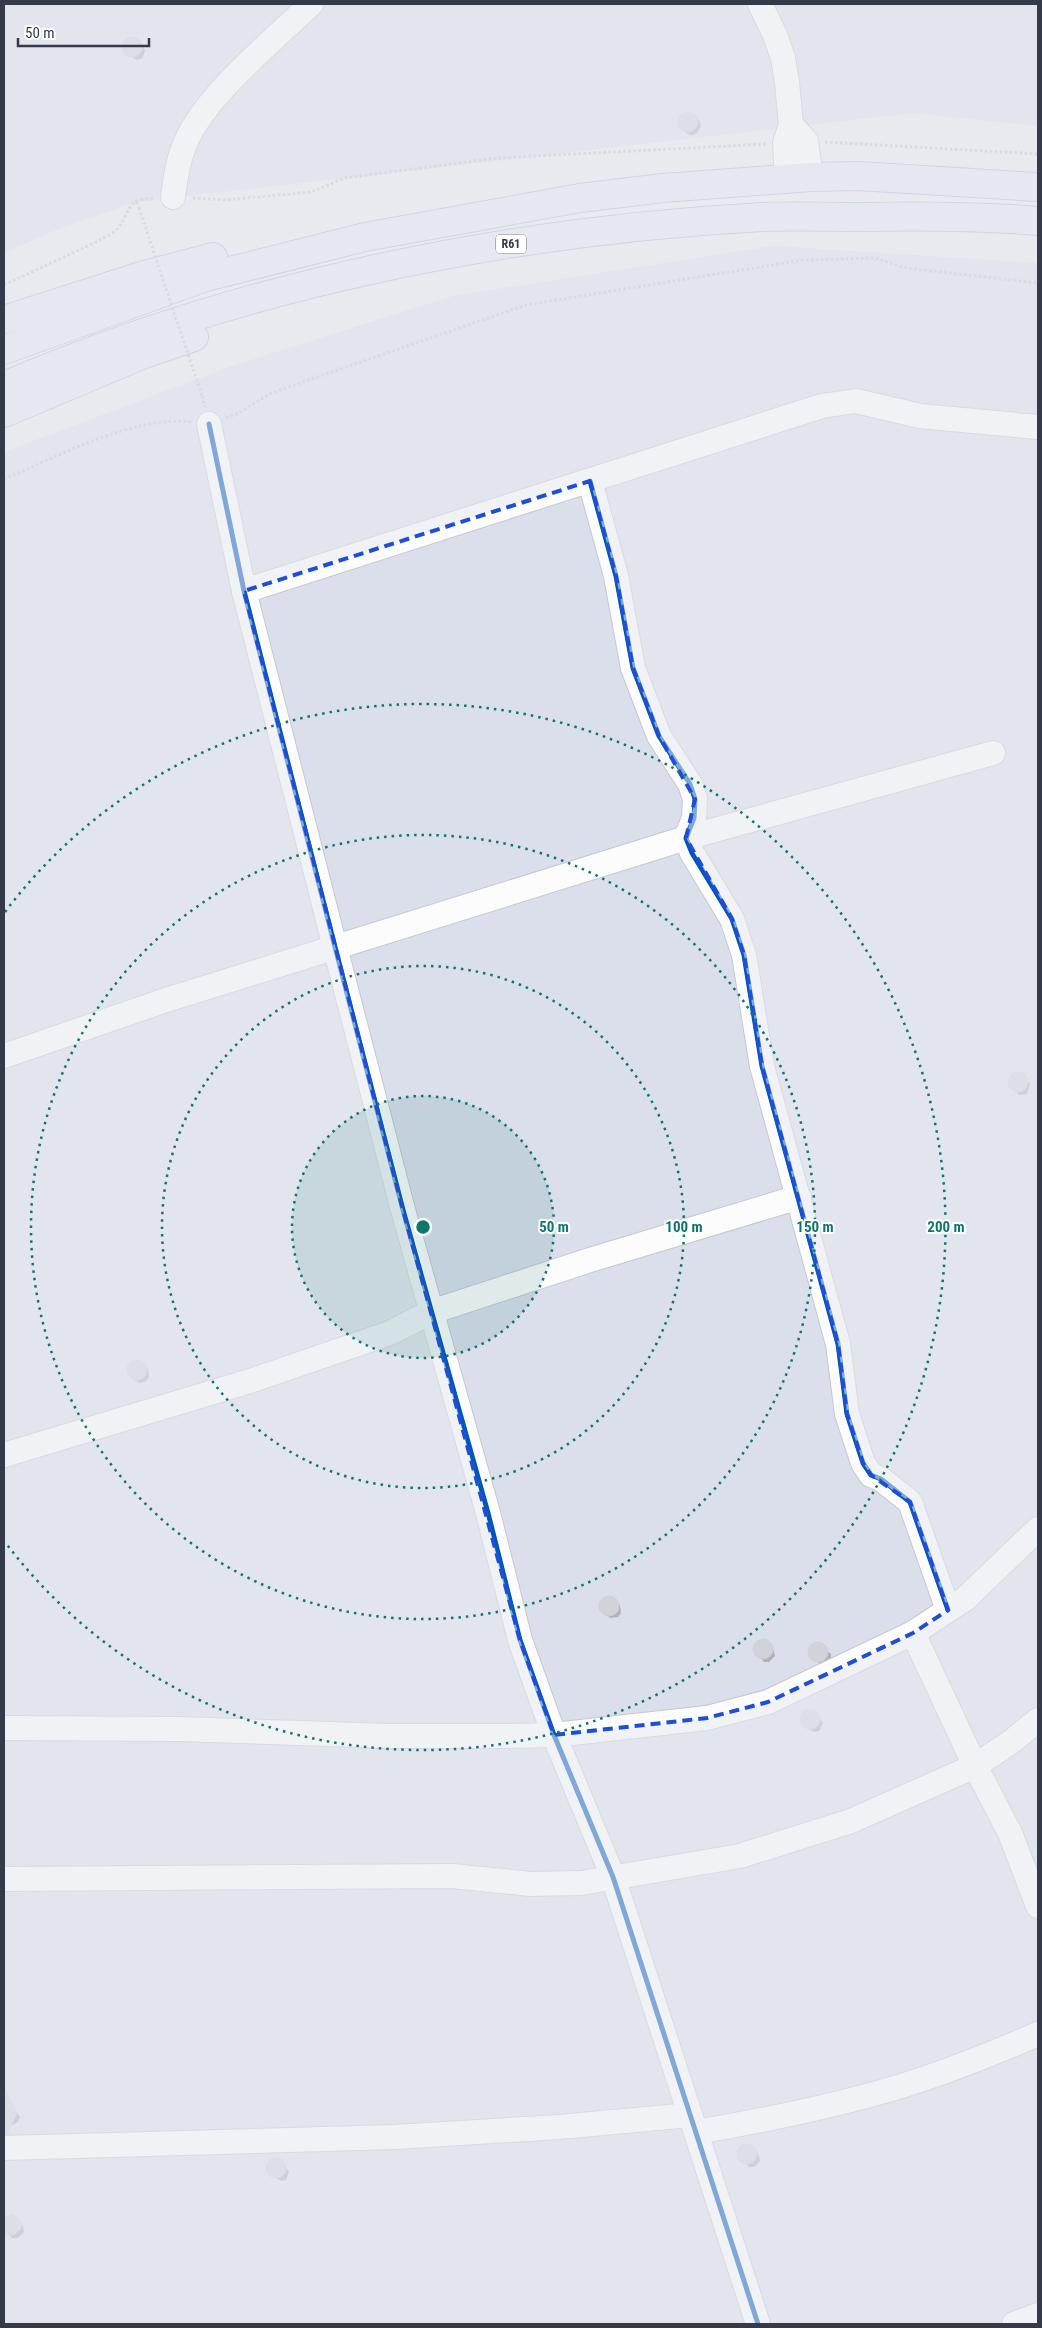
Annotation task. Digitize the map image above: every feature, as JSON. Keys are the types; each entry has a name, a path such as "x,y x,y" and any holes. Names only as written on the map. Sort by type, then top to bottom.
{"main road":[{"path":"4,350 206,277 365,237 580,198 663,188 799,177 858,176 1038,187"},
{"path":"4,320 141,276 350,226 525,198 580,198"},
{"name":"R61","path":"4,386 131,337 243,302 362,273 481,248 593,232 764,217 946,216 1038,221"},
{"path":"4,413 144,354 369,285 549,249 718,228 764,217"}],"street":[{"path":"173,197 183,147 199,118 216,96 311,4"},
{"path":"760,4 782,58 787,82 799,177"},
{"path":"244,591 822,406 856,401 920,416 1038,427"},
{"path":"209,424 244,591 335,947 400,1200 488,1512 520,1640 554,1735 613,1877 758,2324"},
{"path":"590,480 616,576 633,668 659,736 690,784 695,799 694,818 686,838 692,853 732,918 744,955 762,1066 838,1344 847,1414 863,1463 871,1475 881,1479 910,1502 948,1610"},
{"path":"4,1056 166,1000 686,838 993,753"},
{"path":"4,1455 250,1381 390,1333 432,1312 590,1260 799,1197"},
{"path":"4,1728 178,1729 389,1736 554,1735 706,1718 768,1702 913,1633 965,1599 1038,1529"},
{"path":"913,1633 975,1766 1010,1833 1038,1906"},
{"path":"4,1879 452,1876 558,1885 613,1877 740,1856 851,1821 975,1766 1011,1742 1038,1720"},
{"path":"4,2148 395,2137 559,2127 693,2124 775,2119 876,2094 960,2066 1038,2034"},
{"path":"1014,2324 1038,2314"}],"path":[{"path":"4,285 115,232 128,208 136,202 152,198 173,197 224,200 311,192 345,178 497,158 794,136 1038,154"},
{"path":"136,202 202,396"},
{"path":"4,479 118,432 152,422 177,420 209,424 237,414 271,393 526,305 803,260 875,258 906,268 1038,284"}],"highlighted area":[{"path":"590,481 616,576 633,668 659,736 695,799 686,838 732,919 744,955 762,1066 838,1344 847,1414 863,1463 871,1475 910,1502 948,1610 913,1633 768,1702 707,1718 554,1735 520,1640 403,1210 244,591"}],"shaded area":[{"path":"4,4 1038,4 1038,126 913,113 136,202 56,230 4,253"},
{"path":"773,246 1038,263 1038,2324 4,2324 4,452 232,366 453,296"}],"building":[{"path":"132,37 139,40 142,47 139,54 132,57 125,54 122,47 125,40"},
{"path":"688,112 695,115 698,122 695,129 688,132 681,129 678,122 681,115"},
{"path":"1018,1072 1025,1075 1028,1082 1025,1089 1018,1092 1011,1089 1008,1082 1011,1075"},
{"path":"137,1360 144,1363 147,1370 144,1377 137,1380 130,1377 127,1370 130,1363"},
{"path":"609,1596 616,1599 619,1606 616,1613 609,1616 602,1613 599,1606 602,1599"},
{"path":"763,1639 770,1642 773,1649 770,1656 763,1659 756,1656 753,1649 756,1642"},
{"path":"818,1642 825,1645 828,1652 825,1659 818,1662 811,1659 808,1652 811,1645"},
{"path":"810,1709 817,1712 820,1719 817,1726 810,1729 803,1726 800,1719 803,1712"},
{"path":"4,2087 17,2113 7,2134 4,2134"},
{"path":"747,2144 754,2147 757,2154 754,2161 747,2164 740,2161 737,2154 740,2147"},
{"path":"276,2158 283,2161 286,2168 283,2175 276,2178 269,2175 266,2168 269,2161"},
{"path":"13,2215 21,2222 21,2228 14,2235 4,2234 4,2217"}],"cycle path":[{"path":"209,424 244,591 335,947 403,1210 488,1513 520,1640 554,1735 613,1877 758,2324"},
{"path":"590,481 616,576 633,668 659,736 690,784 695,799 694,818 686,838 692,853 732,919 744,955 762,1066 838,1344 847,1414 863,1463 871,1475 881,1479 910,1502 948,1610"}]}
